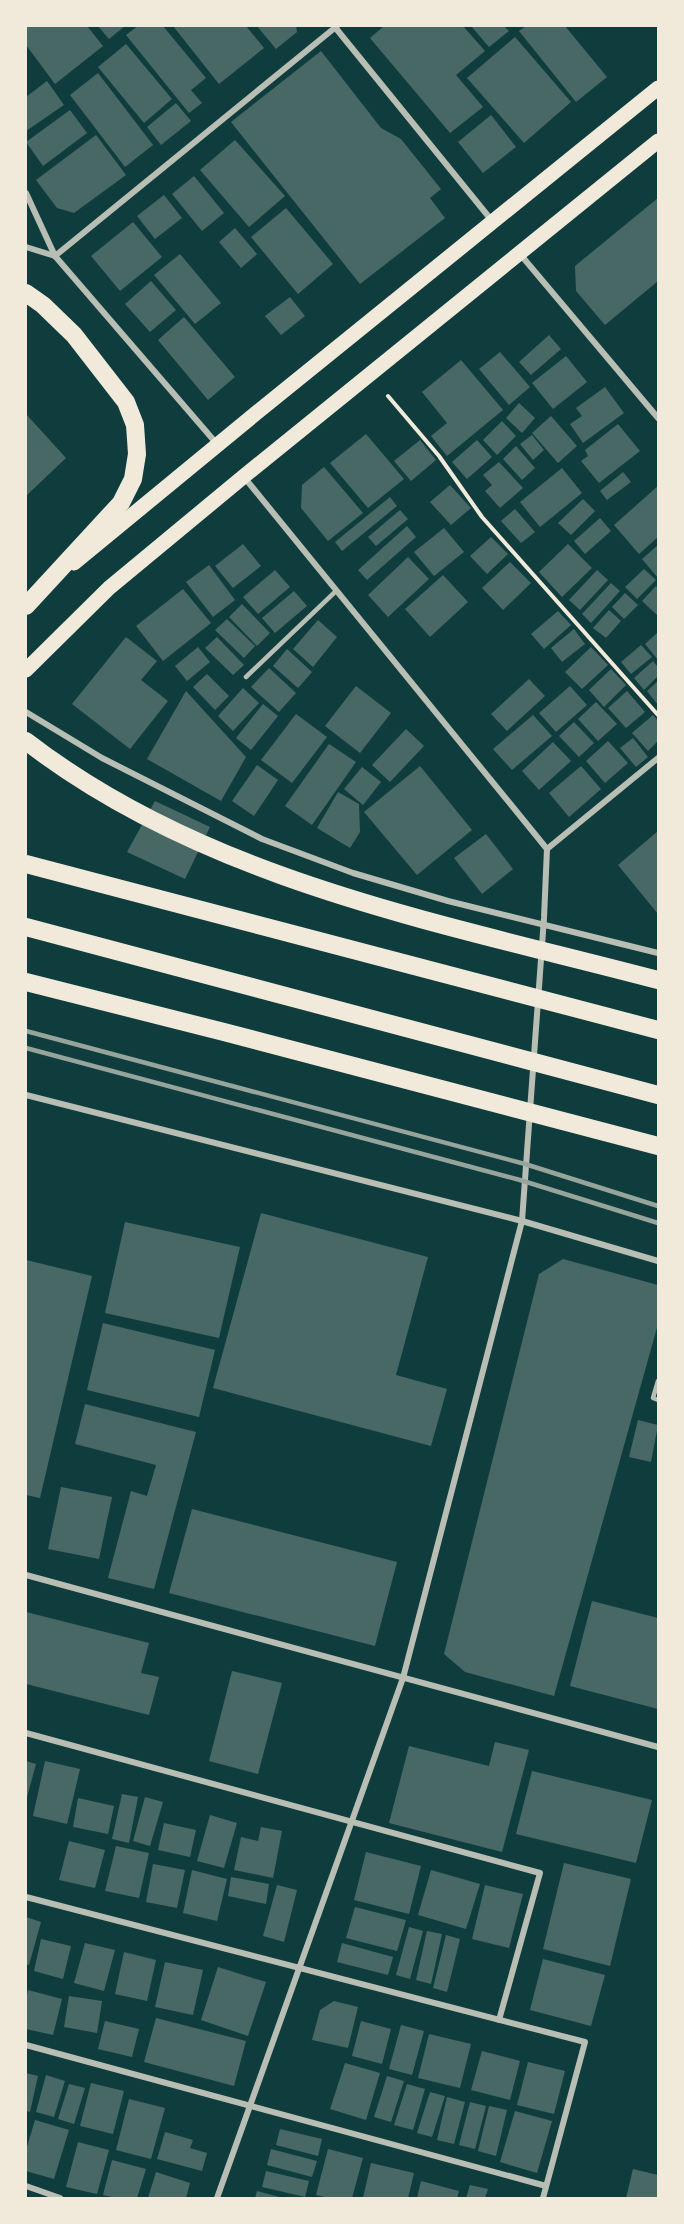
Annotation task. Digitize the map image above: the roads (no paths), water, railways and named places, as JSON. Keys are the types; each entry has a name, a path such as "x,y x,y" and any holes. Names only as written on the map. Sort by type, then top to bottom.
{"highway":[{"path":"26,293 43,305 74,335 126,402 135,425 137,454 133,478 121,503 26,607"},
{"path":"26,741 54,763 104,795 256,867 389,909 658,980"},
{"path":"26,864 658,1030"},
{"path":"26,927 658,1095"},
{"path":"26,982 658,1146"}],"main road":[{"path":"26,607 81,557 217,445 658,88"},
{"path":"26,670 109,588 658,141"}],"street":[{"path":"55,256 335,26 493,222"},
{"path":"26,193 55,256 217,445"},
{"path":"26,247 55,256"},
{"path":"520,253 658,418"},
{"path":"217,2199 403,1678 522,1221 547,849 243,477"},
{"path":"26,712 102,758 262,839 353,873 448,901 658,953"},
{"path":"547,849 658,758"},
{"path":"26,1095 522,1221 658,1261"},
{"path":"26,1575 658,1747"},
{"path":"26,1733 540,1873 499,2020"},
{"path":"26,1897 585,2042 543,2199"},
{"path":"26,2044 546,2186"},
{"path":"26,2186 60,2199"}],"lane":[{"path":"246,677 336,591"},
{"path":"658,1381 653,1398 658,1400"}],"railway":[{"path":"26,1031 525,1164 658,1206"},
{"path":"26,1048 520,1180 658,1223"}]}
